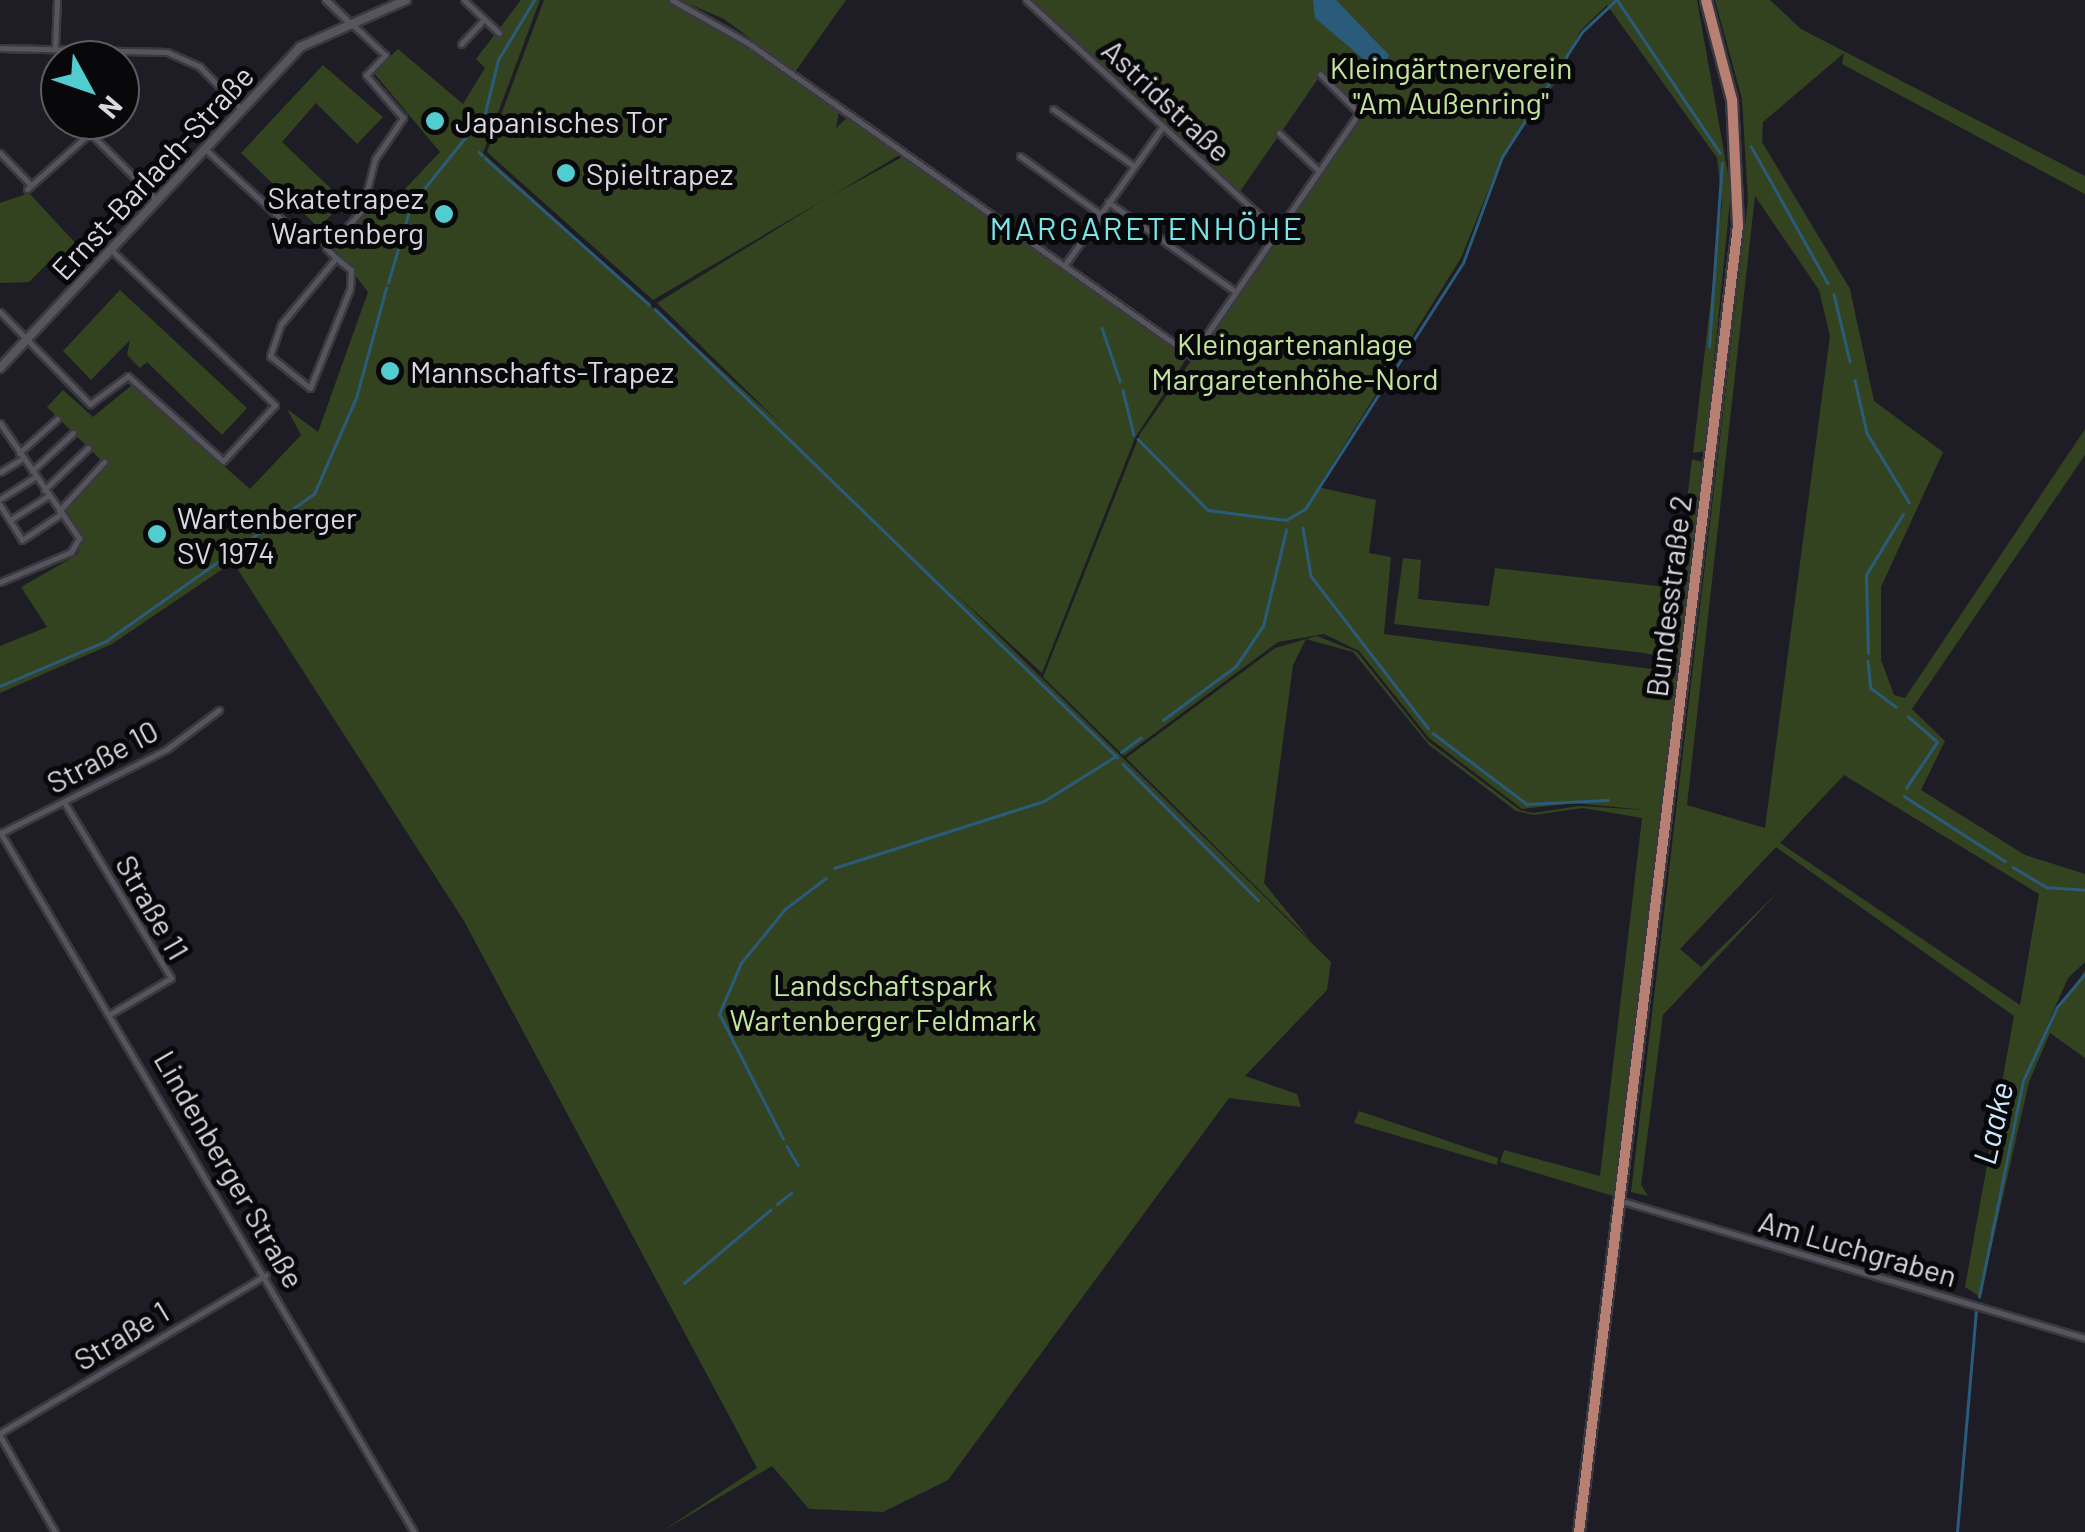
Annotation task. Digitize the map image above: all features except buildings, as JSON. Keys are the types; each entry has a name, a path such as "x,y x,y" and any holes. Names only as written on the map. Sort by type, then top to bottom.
{"main road":[{"name":"Ernst-Barlach-Straße","path":"0,368 300,47 347,20 406,0"},
{"name":"Bundesstraße 2","path":"1579,1532 1738,225 1732,106 1706,0"}],"street":[{"path":"55,40 57,0"},
{"path":"326,0 385,55 366,75 403,118 374,158 360,215 326,247"},
{"path":"464,0 499,32"},
{"path":"672,0 748,43 1192,356 1360,113 1320,74"},
{"name":"Astridstraße","path":"1026,0 1277,232"},
{"path":"461,44 484,19"},
{"path":"0,48 40,47"},
{"path":"140,52 185,56 240,109"},
{"path":"1053,109 1134,166"},
{"path":"1063,267 1162,126"},
{"path":"1278,134 1319,172"},
{"path":"0,153 28,187 78,140"},
{"path":"102,140 156,199"},
{"path":"204,148 306,242 326,247 351,270 350,289 310,388 270,356 281,324 336,258"},
{"path":"1020,156 1100,214"},
{"path":"1108,202 1236,292"},
{"path":"0,312 90,404 128,376 223,461 275,405 110,249"},
{"path":"0,472 57,419"},
{"path":"0,423 79,538 75,549 0,582"},
{"path":"73,433 34,474 0,502 22,540 60,513 104,462"},
{"path":"10,520 46,493 88,448"},
{"name":"Straße 10","path":"0,833 64,802 219,710"},
{"name":"Straße 11","path":"64,802 171,978 112,1013"},
{"name":"Lindenberger Straße","path":"0,833 112,1013 414,1532"},
{"name":"Am Luchgraben","path":"1619,1200 2085,1338"},
{"name":"Straße 1","path":"0,1434 266,1275"},
{"path":"0,1434 55,1532"}],"green space":[{"name":"Landschaftspark Wartenberger Feldmark","path":"521,0 540,0 483,153 783,426 657,303 827,198 653,300 487,152 544,0 667,0 694,12 839,111 836,128 848,117 901,154 831,196 904,156 1188,356 1135,438 1042,673 955,593 1331,962 1327,990 1245,1076 1297,1094 1301,1107 1229,1098 948,1480 883,1512 809,1509 772,1466 661,1532 757,1468 464,921 233,562 112,644 0,693 0,646 47,627 21,587 77,555 84,539 63,507 104,463 47,407 63,390 93,417 132,385 250,489 301,435 287,409 318,432 368,292 333,247 373,198 386,209 440,152 373,72 398,49 463,104 485,68 476,59"},
{"path":"680,0 846,0 795,72 724,19"},
{"path":"1033,0 1697,0 1731,191 1705,451 1693,453 1722,203 1717,158 1607,5 1580,31 1560,76 1501,159 1461,258 1318,487 1376,500 1369,553 1391,557 1384,634 1666,671 1667,658 1644,653 1394,624 1403,558 1421,560 1418,599 1489,606 1495,568 1676,588 1692,459 1702,462 1613,1196 1500,1162 1504,1150 1600,1176 1642,818 1583,808 1534,815 1516,811 1429,745 1353,652 1306,639 1317,636 1357,652 1428,741 1520,810 1533,813 1579,806 1646,810 1574,803 1522,809 1429,738 1359,651 1324,634 1278,642 1124,756 1043,677 1140,434 1364,113 1322,73 1239,193"},
{"path":"1715,0 1770,0 1801,29 2085,176 2085,194 1842,64 1844,53 1763,122 1762,142 1850,289 1874,401 1943,452 1881,587 1881,660 1894,695 1905,698 2085,429 2085,455 1912,709 1945,741 1921,790 2025,855 2085,874 2085,962 2068,978 2046,1028 2085,970 2085,1058 2050,1033 2029,1082 1980,1297 1965,1287 2014,1016 1776,847 1680,949 1701,967 1780,890 1663,1015 1641,1185 1648,1196 1631,1192 1748,201 1742,99","holes":["1755,196 1819,290 1830,336 1765,828 1687,805","1844,775 2039,894 2020,1005 1780,843"]},
{"path":"323,65 383,117 357,144 316,103 282,142 344,201 319,228 241,153"},
{"path":"29,193 80,248 74,265 59,252 29,282 0,283 0,203"},
{"path":"120,290 247,408 222,435 147,362 140,368 127,355 130,340 91,380 63,351"},
{"path":"1306,639 1293,665 1264,883 1311,941 1126,758 1275,648"},
{"path":"1359,1111 1498,1158 1497,1165 1354,1123"}],"water":[{"path":"1313,0 1336,0 1389,55 1381,74 1315,18"}],"waterway":[{"path":"388,283 411,205 485,113 498,60 534,0"},
{"path":"1138,439 1208,510 1286,520 1305,509 1463,263 1502,157 1582,32 1616,0"},
{"path":"1618,1 1720,153"},
{"path":"1751,146 1828,283"},
{"path":"479,152 482,155"},
{"path":"485,158 649,304"},
{"path":"1709,347 1722,163"},
{"path":"0,686 106,641 314,494 356,398 386,288"},
{"path":"1834,294 1850,361"},
{"path":"655,309 1117,757"},
{"path":"1102,328 1120,381"},
{"path":"1855,380 1867,433 1909,502"},
{"path":"1123,390 1134,435"},
{"path":"1868,653 1866,575 1903,514"},
{"path":"1303,528 1311,576 1428,728"},
{"path":"1163,720 1236,666 1263,626 1286,530"},
{"path":"1868,661 1871,688 1896,707"},
{"path":"1906,788 1937,742 1908,717"},
{"path":"1433,733 1527,804 1608,800"},
{"path":"1121,752 1140,738"},
{"path":"834,868 1044,801 1116,756"},
{"path":"1123,764 1258,900"},
{"path":"1904,796 2005,861"},
{"path":"2013,867 2046,887 2085,890"},
{"path":"783,1139 719,1014 741,963 785,909 826,878"},
{"name":"Laake","path":"1979,1297 2023,1081 2057,1007 2085,974"},
{"path":"787,1146 798,1165"},
{"path":"777,1204 791,1193"},
{"path":"684,1283 770,1210"},
{"name":"Laake","path":"1957,1532 1976,1311"}],"place":[{"name":"Japanisches Tor","path":"435,121"},
{"name":"Spieltrapez","path":"566,173"},
{"name":"Skatetrapez Wartenberg","path":"444,214"},
{"name":"Mannschafts-Trapez","path":"390,371"},
{"name":"Wartenberger SV 1974","path":"157,534"}],"district":[{"name":"MARGARETENHÖHE","path":"1147,227"}],"park label":[{"name":"Kleingärtnerverein \"Am Außenring\"","path":"1451,84"},
{"name":"Kleingartenanlage Margaretenhöhe-Nord","path":"1295,360"}]}
